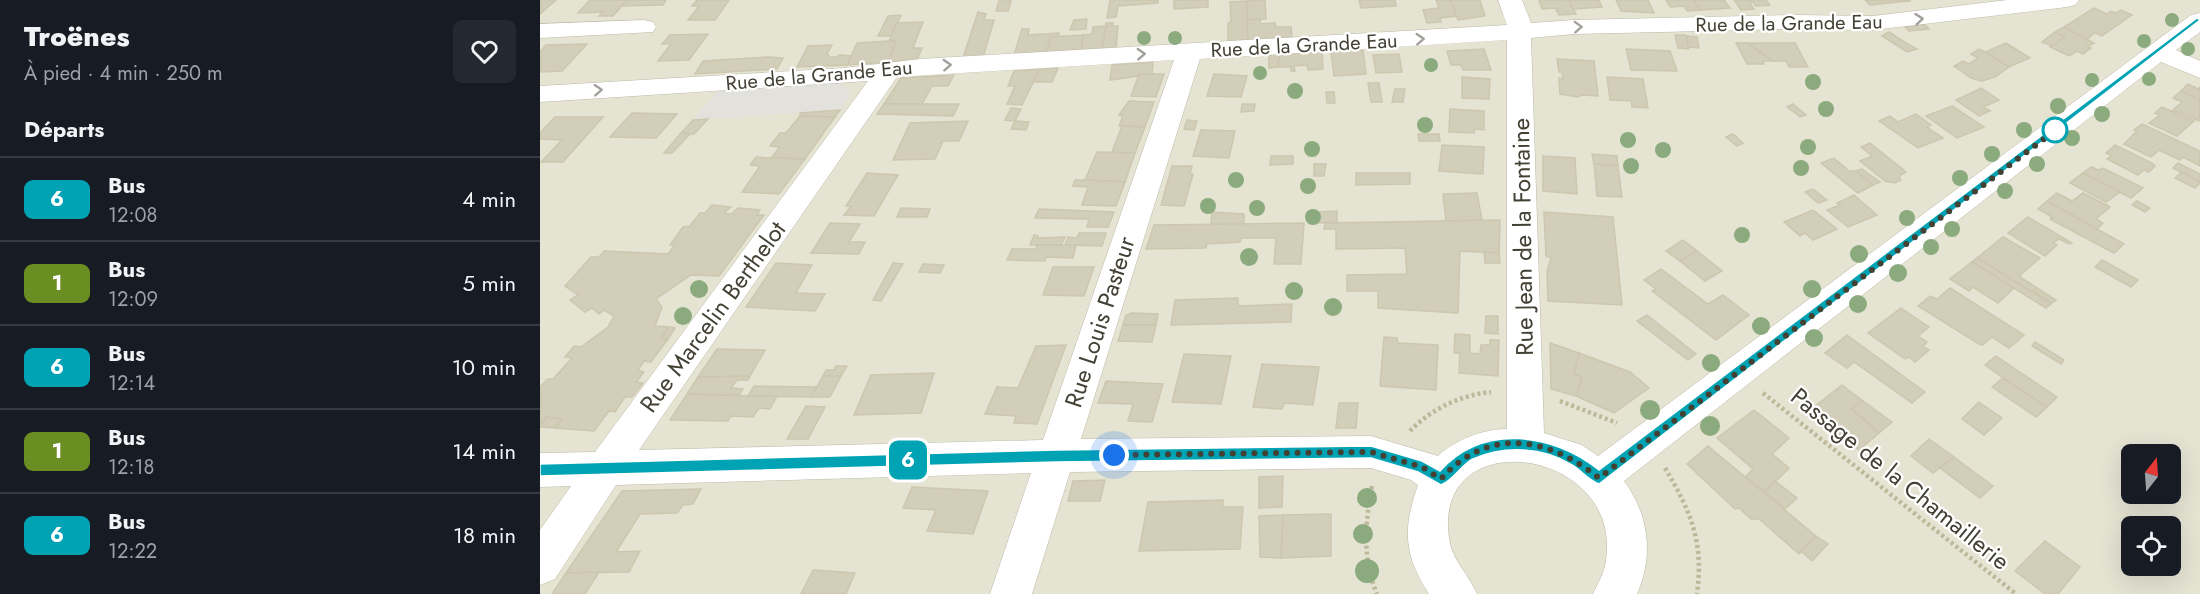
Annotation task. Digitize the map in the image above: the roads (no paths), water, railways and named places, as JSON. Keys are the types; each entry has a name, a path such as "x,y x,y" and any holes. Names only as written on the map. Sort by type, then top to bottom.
{"street":[{"name":"Rue Jean de la Fontaine","path":"1509,0 1519,22 1526,444"},
{"name":"Rue de la Grande Eau","path":"540,94 888,72 920,67 1470,36 1795,11 1845,24 1874,23 2067,0"},
{"path":"1599,478 2200,20"},
{"path":"540,31 644,27"},
{"name":"Rue Louis Pasteur","path":"1011,594 1190,51"},
{"path":"2158,52 2200,70"},
{"name":"Rue Marcelin Berthelot","path":"540,565 605,469 888,72"},
{"path":"1450,593 1433,562 1426,532 1429,504 1441,479 1469,454 1506,444 1526,444 1552,449 1577,460 1599,478 1618,503 1628,532 1628,563 1614,594"},
{"path":"540,470 1057,456 1371,452 1422,467 1441,479"}]}
